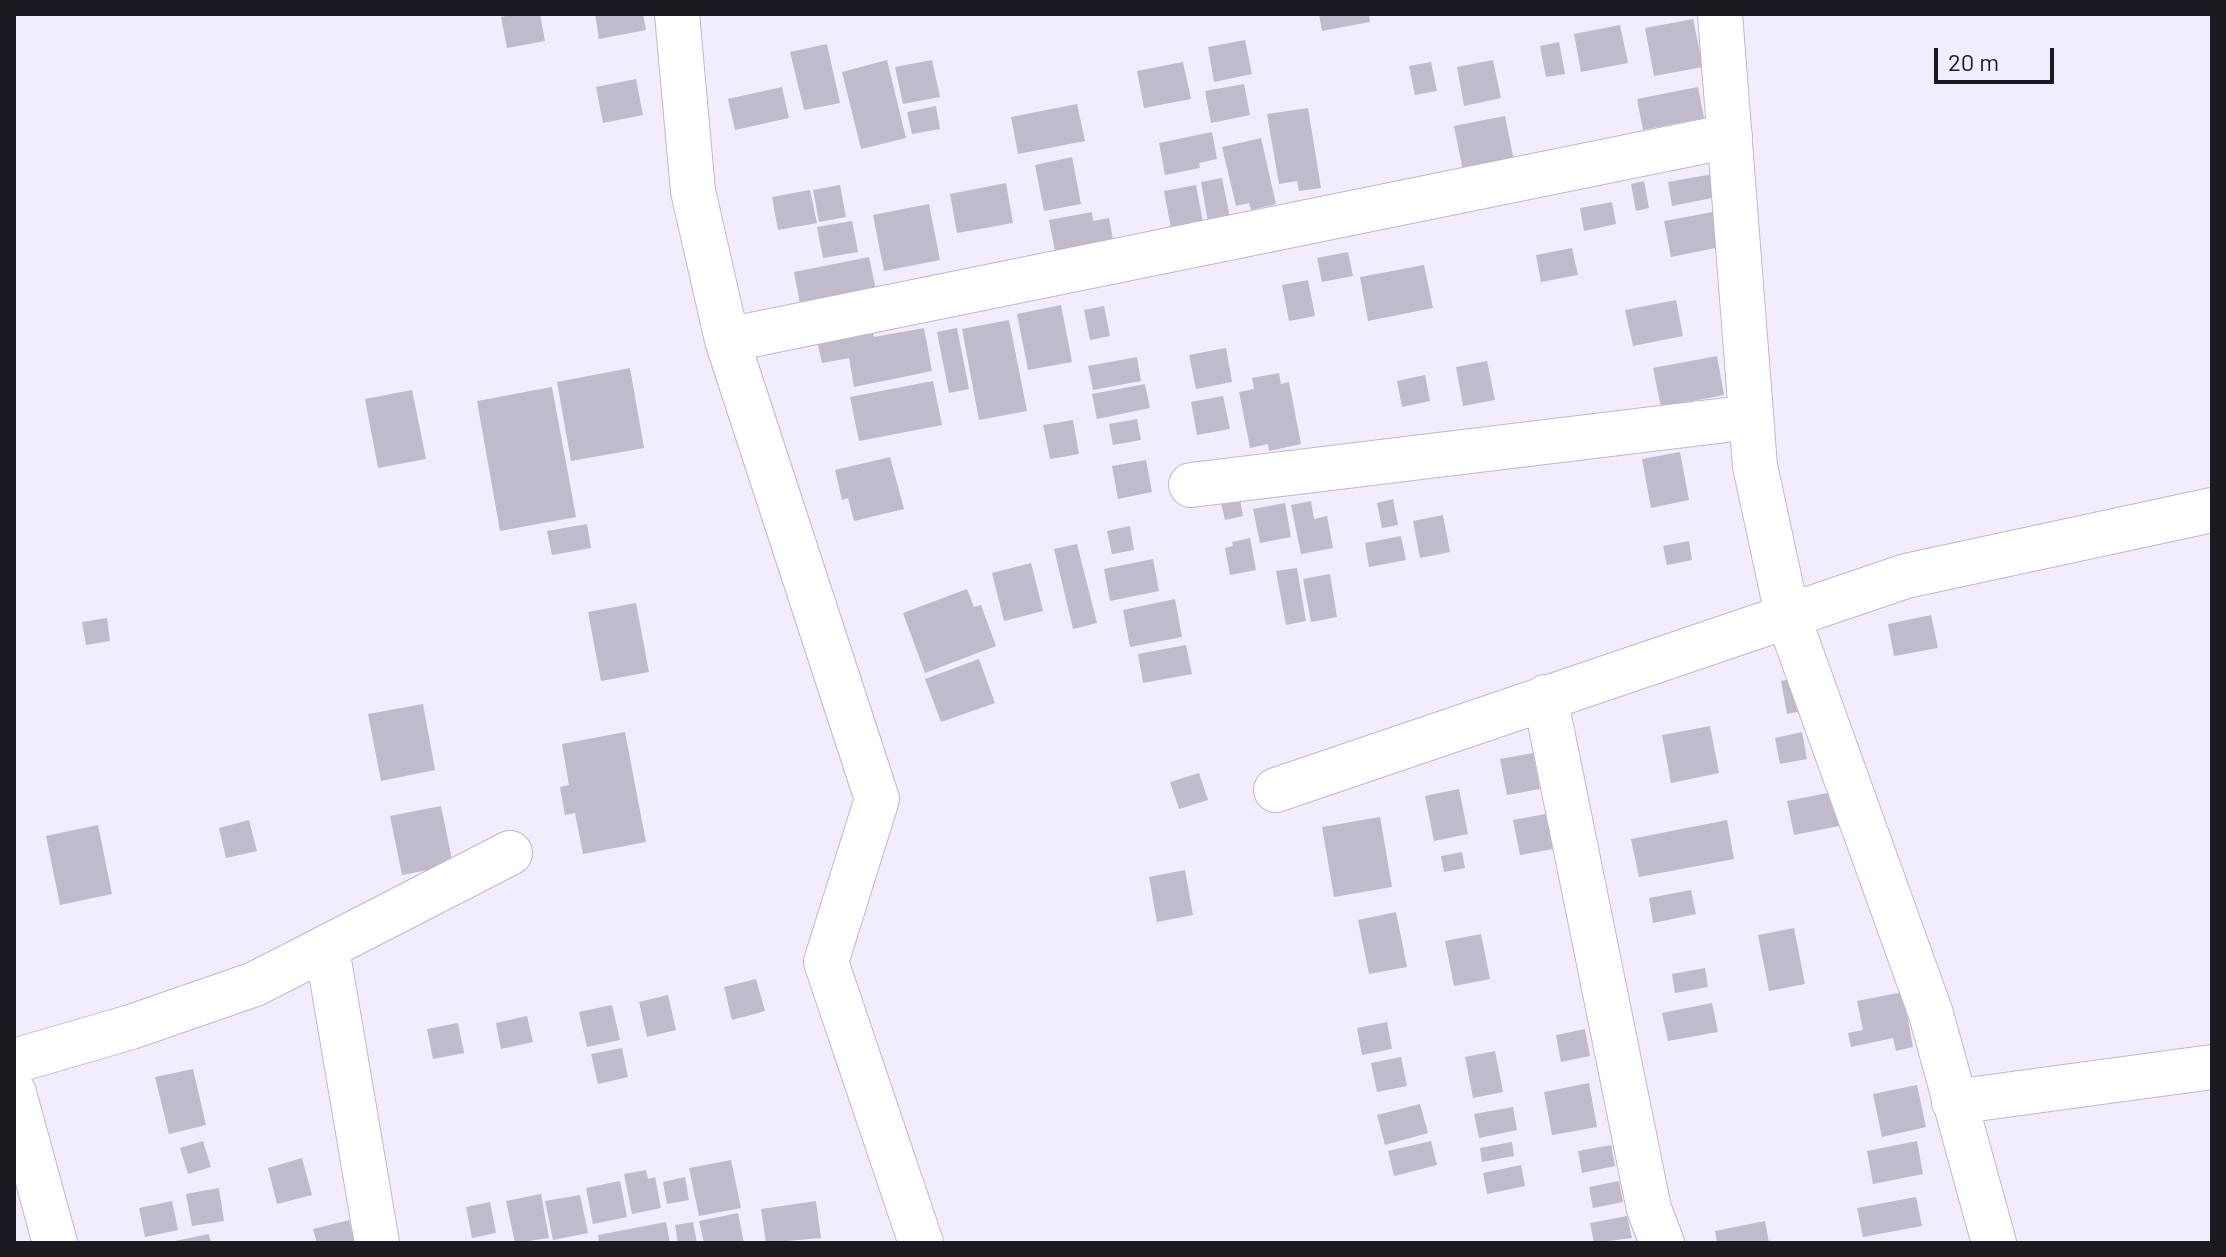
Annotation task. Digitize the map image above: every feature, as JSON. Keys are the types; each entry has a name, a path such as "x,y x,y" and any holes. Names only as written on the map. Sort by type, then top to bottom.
{"street":[{"path":"677,14 693,191 727,340 877,799 826,962 921,1243"},
{"path":"1720,14 1755,466 1787,614 1931,1014 1994,1243"},
{"path":"727,340 1730,136"},
{"path":"1191,485 1751,417"},
{"path":"1276,790 1906,576 2212,510"},
{"path":"1545,697 1649,1209 1662,1243"},
{"path":"14,1061 131,1027 255,984 510,853"},
{"path":"327,949 377,1243"},
{"path":"1954,1102 2212,1067"},
{"path":"14,1093 55,1243"}],"building":[{"path":"540,14 545,41 507,48 501,17"},
{"path":"595,14 643,14 646,30 599,39"},
{"path":"1319,14 1369,14 1370,22 1322,31"},
{"path":"1693,19 1703,67 1654,76 1645,28"},
{"path":"1620,25 1628,63 1581,72 1574,34"},
{"path":"1245,40 1252,74 1214,82 1208,47"},
{"path":"1559,42 1565,74 1546,77 1540,46"},
{"path":"827,44 840,103 804,110 790,52"},
{"path":"887,60 906,138 861,149 842,72"},
{"path":"932,60 940,97 903,104 895,67"},
{"path":"1493,60 1501,98 1464,106 1457,67"},
{"path":"1183,62 1191,99 1144,108 1137,71"},
{"path":"1431,62 1437,91 1415,95 1409,66"},
{"path":"636,79 643,115 603,123 596,87"},
{"path":"1244,84 1250,115 1211,123 1205,91"},
{"path":"782,87 789,118 735,130 728,99"},
{"path":"1698,87 1704,118 1643,130 1637,99"},
{"path":"1077,104 1085,141 1018,154 1011,117"},
{"path":"936,106 940,129 912,134 907,112"},
{"path":"1308,108 1321,188 1299,191 1297,181 1279,184 1267,114"},
{"path":"1505,116 1514,161 1463,171 1454,126"},
{"path":"1212,132 1217,159 1199,163 1200,168 1165,175 1159,143"},
{"path":"1261,138 1276,204 1251,210 1249,203 1236,206 1222,147"},
{"path":"1072,157 1081,204 1044,211 1035,165"},
{"path":"1713,174 1717,197 1672,206 1668,182"},
{"path":"1222,178 1231,223 1209,227 1201,182"},
{"path":"1644,181 1649,208 1636,211 1631,184"},
{"path":"1006,183 1013,223 957,233 950,194"},
{"path":"840,185 846,217 819,222 813,190"},
{"path":"1196,185 1204,228 1172,234 1164,191"},
{"path":"810,190 817,223 778,230 772,197"},
{"path":"1612,202 1616,224 1584,231 1580,208"},
{"path":"929,204 940,260 884,271 873,215"},
{"path":"1092,212 1093,221 1109,218 1114,245 1056,256 1049,220"},
{"path":"1713,212 1720,247 1671,257 1664,221"},
{"path":"852,221 858,252 823,258 817,227"},
{"path":"1572,248 1578,275 1541,282 1536,255"},
{"path":"1348,252 1353,276 1322,282 1317,258"},
{"path":"869,257 877,295 801,309 794,272"},
{"path":"1424,265 1433,308 1368,321 1360,277"},
{"path":"1308,280 1315,316 1289,321 1282,285"},
{"path":"1676,300 1683,336 1633,346 1625,310"},
{"path":"1061,305 1072,362 1028,370 1017,314"},
{"path":"1104,306 1110,336 1090,340 1084,310"},
{"path":"1009,320 1027,411 979,420 962,329"},
{"path":"924,328 932,371 854,387 849,358 822,363 817,341 872,330 874,337"},
{"path":"957,328 969,389 949,393 937,332"},
{"path":"1226,348 1232,382 1196,389 1189,355"},
{"path":"1717,356 1724,395 1661,407 1653,368"},
{"path":"1137,357 1141,381 1093,390 1088,366"},
{"path":"1487,361 1495,400 1463,406 1456,367"},
{"path":"630,368 644,448 571,461 557,382"},
{"path":"1279,373 1281,384 1289,382 1301,444 1269,451 1268,444 1250,448 1239,392 1254,389 1252,378"},
{"path":"1425,375 1430,401 1402,407 1397,381"},
{"path":"933,381 942,425 859,441 850,397"},
{"path":"1145,384 1150,408 1097,419 1092,394"},
{"path":"552,387 576,517 500,531 477,401"},
{"path":"412,390 426,459 378,468 365,399"},
{"path":"1223,396 1230,429 1197,435 1191,402"},
{"path":"1137,419 1141,440 1113,445 1109,424"},
{"path":"1073,420 1079,454 1050,459 1043,425"},
{"path":"1680,452 1689,500 1651,508 1642,459"},
{"path":"890,457 904,509 854,521 848,498 842,500 835,470"},
{"path":"1146,460 1152,492 1118,499 1112,466"},
{"path":"1239,494 1243,516 1225,520 1220,498"},
{"path":"1393,499 1398,525 1382,528 1377,503"},
{"path":"1311,501 1314,519 1327,516 1333,548 1301,554 1291,505"},
{"path":"1285,503 1291,537 1260,543 1253,509"},
{"path":"1443,515 1450,552 1420,558 1413,521"},
{"path":"587,524 591,548 552,555 547,531"},
{"path":"1130,526 1134,550 1112,554 1107,531"},
{"path":"1401,536 1406,560 1369,567 1365,543"},
{"path":"1250,538 1256,570 1230,575 1225,548 1233,546 1232,542"},
{"path":"1689,541 1692,560 1667,565 1663,546"},
{"path":"1077,544 1097,623 1073,629 1054,549"},
{"path":"1153,559 1159,591 1110,601 1104,569"},
{"path":"1031,563 1043,611 1004,621 992,573"},
{"path":"1297,568 1306,621 1286,625 1276,571"},
{"path":"1330,574 1337,617 1311,622 1303,579"},
{"path":"967,589 974,607 981,605 996,646 925,673 903,613"},
{"path":"1175,599 1182,637 1130,647 1123,610"},
{"path":"636,603 649,672 601,681 588,612"},
{"path":"1931,615 1938,648 1894,656 1888,624"},
{"path":"107,618 110,641 86,645 82,622"},
{"path":"1186,645 1192,674 1143,683 1138,654"},
{"path":"979,659 995,703 941,722 925,679"},
{"path":"1800,677 1807,710 1787,714 1781,681"},
{"path":"423,704 435,770 381,781 368,714"},
{"path":"1710,726 1719,773 1671,783 1662,735"},
{"path":"625,732 646,842 583,854 575,813 565,815 560,787 569,785 562,744"},
{"path":"1802,732 1807,759 1780,764 1775,738"},
{"path":"1533,753 1540,789 1507,795 1500,759"},
{"path":"1199,773 1208,800 1179,809 1170,782"},
{"path":"1459,789 1468,834 1434,841 1425,796"},
{"path":"1843,790 1849,824 1794,835 1787,801"},
{"path":"441,806 453,865 402,875 390,816"},
{"path":"1546,814 1553,849 1520,855 1513,820"},
{"path":"1380,817 1392,887 1334,897 1322,827"},
{"path":"249,820 257,851 226,858 219,828"},
{"path":"1727,820 1734,859 1639,877 1631,839"},
{"path":"98,825 112,894 60,905 46,836"},
{"path":"1462,852 1465,868 1444,872 1441,856"},
{"path":"1185,870 1193,915 1157,922 1149,877"},
{"path":"1691,890 1696,914 1653,923 1649,898"},
{"path":"1396,912 1407,967 1369,974 1358,920"},
{"path":"1794,928 1805,984 1769,991 1758,935"},
{"path":"1481,934 1490,979 1454,986 1445,941"},
{"path":"1705,968 1708,987 1675,993 1672,974"},
{"path":"756,979 765,1011 732,1020 724,987"},
{"path":"1903,992 1913,1047 1896,1051 1893,1038 1851,1047 1848,1033 1863,1030 1857,1001"},
{"path":"668,995 676,1030 647,1037 639,1002"},
{"path":"1712,1003 1718,1032 1668,1041 1662,1013"},
{"path":"612,1005 620,1040 587,1047 579,1012"},
{"path":"527,1016 533,1042 501,1049 496,1023"},
{"path":"1387,1022 1392,1049 1362,1055 1357,1028"},
{"path":"458,1023 464,1053 433,1059 427,1029"},
{"path":"1585,1029 1590,1056 1561,1062 1556,1035"},
{"path":"622,1048 628,1077 598,1084 591,1054"},
{"path":"1495,1051 1503,1092 1473,1098 1465,1057"},
{"path":"1401,1057 1407,1086 1377,1092 1371,1063"},
{"path":"193,1069 206,1125 169,1134 155,1077"},
{"path":"1589,1083 1597,1127 1552,1135 1544,1092"},
{"path":"1917,1085 1926,1127 1882,1137 1873,1094"},
{"path":"1420,1104 1428,1133 1385,1145 1377,1115"},
{"path":"1513,1107 1517,1130 1479,1138 1474,1114"},
{"path":"203,1141 211,1167 188,1174 180,1148"},
{"path":"1431,1141 1437,1165 1394,1176 1388,1151"},
{"path":"1917,1141 1923,1174 1873,1184 1867,1151"},
{"path":"1512,1142 1514,1156 1482,1162 1480,1148"},
{"path":"1611,1145 1615,1166 1582,1173 1578,1151"},
{"path":"302,1158 312,1195 277,1204 268,1168"},
{"path":"731,1160 741,1208 699,1216 689,1168"},
{"path":"1521,1165 1525,1186 1487,1194 1483,1173"},
{"path":"646,1170 648,1179 655,1177 661,1208 632,1214 624,1174"},
{"path":"685,1177 689,1200 667,1204 663,1182"},
{"path":"620,1181 627,1217 593,1224 586,1188"},
{"path":"1619,1181 1623,1202 1593,1208 1589,1187"},
{"path":"219,1188 224,1221 192,1226 186,1194"},
{"path":"541,1194 549,1238 515,1243 506,1201"},
{"path":"580,1195 588,1233 553,1240 545,1201"},
{"path":"1916,1197 1922,1226 1863,1237 1857,1208"},
{"path":"172,1201 178,1230 145,1237 139,1208"},
{"path":"816,1201 821,1238 766,1243 761,1209"},
{"path":"490,1202 496,1233 472,1238 466,1207"},
{"path":"738,1213 744,1243 704,1243 699,1221"},
{"path":"1627,1216 1632,1238 1594,1243 1590,1223"},
{"path":"349,1220 352,1233 369,1229 372,1243 317,1243 313,1229"},
{"path":"1765,1221 1769,1243 1717,1243 1715,1231"},
{"path":"666,1222 670,1243 599,1243 598,1235"},
{"path":"693,1222 697,1243 678,1243 675,1225"},
{"path":"209,1234 211,1243 170,1243 170,1242"}]}
